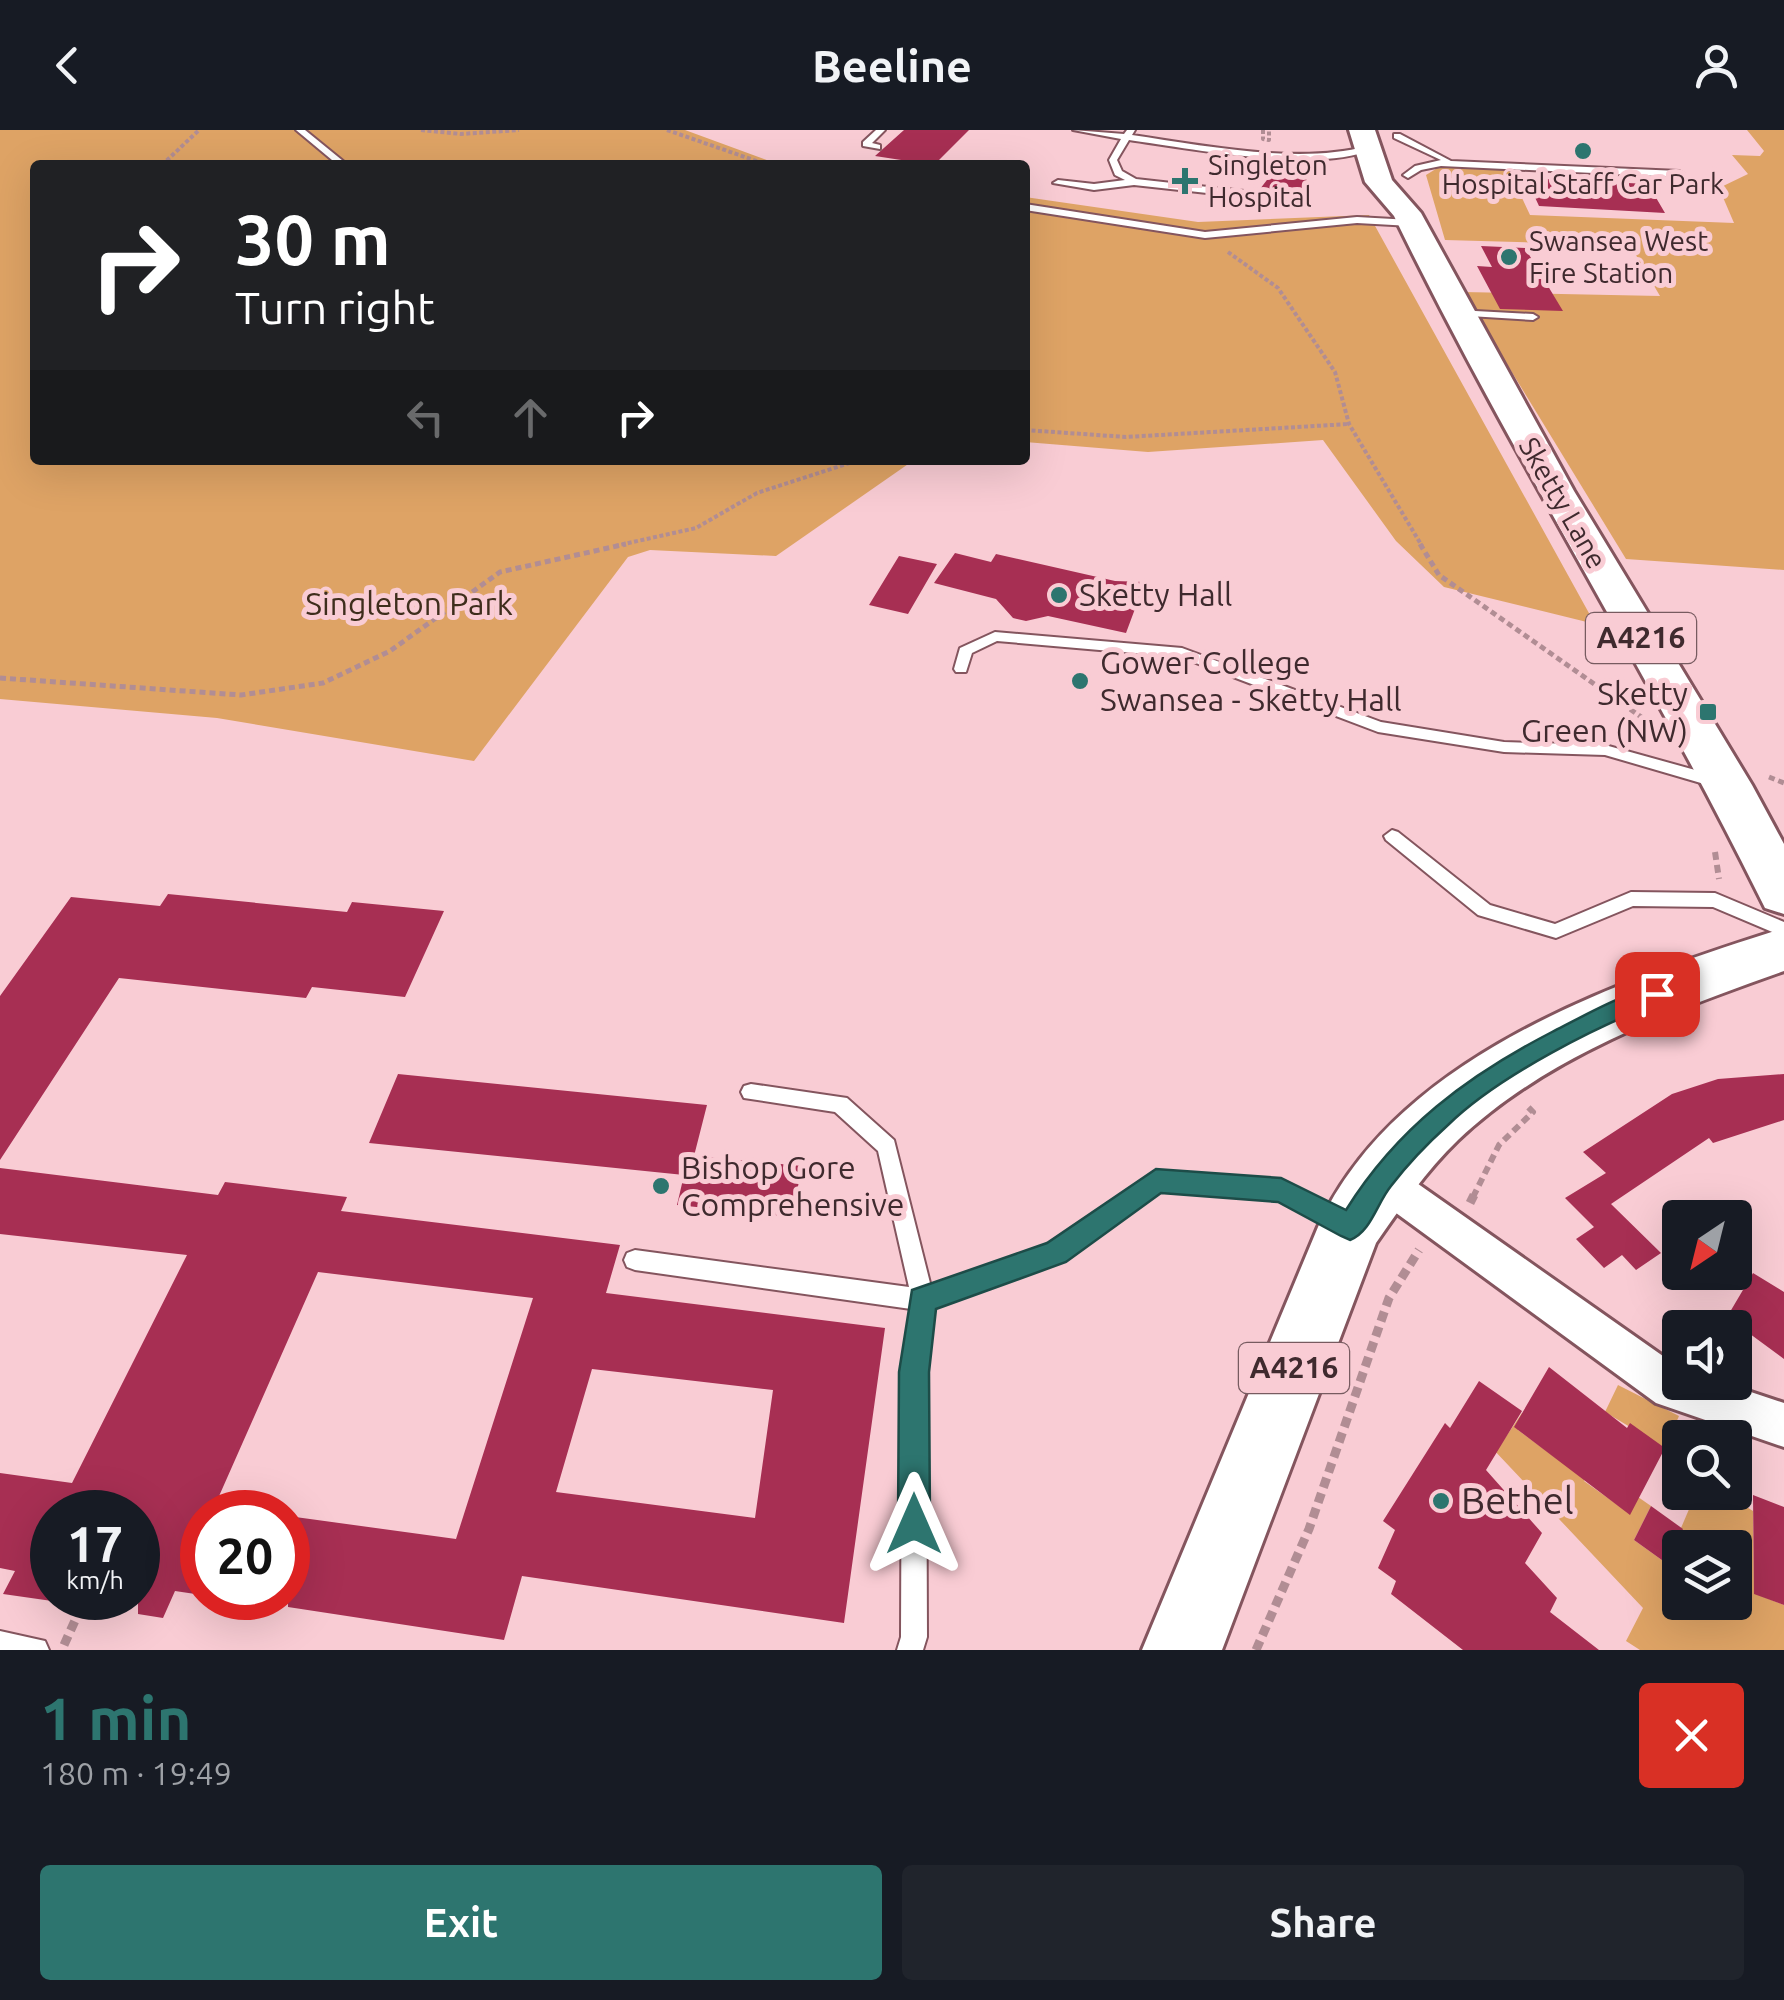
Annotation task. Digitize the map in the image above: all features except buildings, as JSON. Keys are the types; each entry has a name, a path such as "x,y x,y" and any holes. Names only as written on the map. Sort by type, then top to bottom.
{"main road":[{"name":"Sketty Lane","path":"1396,133 1408,175 1409,218"},
{"name":"Sketty Lane","path":"1364,159 1409,218 1456,313 1554,490 1728,785 1784,894"},
{"name":"A4216","path":"1182,1650 1365,1203 1440,1115 1498,1072 1626,1005 1784,949"}],"street":[{"path":"1365,1203 1671,1388 1784,1425"}],"lane":[{"path":"300,130 338,160"},
{"path":"877,147 866,144 880,130"},
{"path":"1077,130 1364,159"},
{"path":"1129,133 1114,160 1118,173 1134,182"},
{"path":"1396,133 1437,157 1477,165"},
{"path":"1311,155 1353,154 1364,159"},
{"path":"1408,175 1428,164 1679,174"},
{"path":"1058,182 1094,187 1134,182 1271,197"},
{"path":"1030,208 1205,235 1409,218"},
{"path":"1456,313 1532,317"},
{"path":"962,669 966,651 995,636 1182,653 1378,727 1504,747 1605,750 1728,785"},
{"path":"1392,836 1484,910 1556,931 1630,899 1714,900 1784,930"},
{"path":"751,1092 840,1104 886,1146 923,1300 914,1372 914,1637 910,1650"},
{"path":"635,1260 923,1300 1056,1253 1156,1181 1281,1190 1365,1203"},
{"path":"0,1644 36,1650"}],"path":[{"path":"167,160 200,130"},
{"path":"421,130 461,134 519,130"},
{"path":"665,130 753,160"},
{"path":"1030,430 1126,437 1349,424"},
{"path":"0,678 241,694 323,683 390,651 500,572 696,528 757,493 844,465"},
{"path":"62,1650 76,1620"}],"green space":[{"name":"Singleton Park","path":"0,130 685,130 766,160 30,160 30,465 907,465 776,556 650,550 628,557 474,761 217,718 0,699"},
{"path":"1747,130 1784,130 1784,570 1626,559 1463,292 1660,296 1630,245 1445,240 1426,175 1439,167 1509,170 1530,215 1734,223 1719,188 1748,174 1732,155 1760,156 1764,151"},
{"path":"1030,198 1198,222 1369,215 1595,624 1444,587 1396,541 1323,440 1148,452 1030,442"},
{"path":"1618,1385 1679,1416 1677,1420 1662,1420 1662,1446 1605,1412"},
{"path":"1459,1413 1501,1444 1522,1413 1526,1416 1518,1430 1560,1461 1593,1463 1584,1481 1619,1506 1628,1490 1651,1506 1634,1540 1662,1560 1662,1620 1752,1620 1752,1530 1680,1530 1689,1510 1753,1511 1754,1593 1784,1605 1784,1650 1640,1650 1626,1641 1643,1608"}],"place":[{"name":"Hospital Staff Car Park","path":"1583,151"},
{"name":"Singleton Hospital","path":"1185,181"},
{"name":"Swansea West Fire Station","path":"1509,257"},
{"name":"Sketty Hall","path":"1059,595"},
{"name":"Gower College Swansea - Sketty Hall","path":"1080,681"},
{"name":"Sketty Green (NW)","path":"1708,712"},
{"name":"Bishop Gore Comprehensive","path":"661,1186"},
{"name":"Bethel","path":"1441,1501"}],"route":[{"path":"914,1524 914,1372 923,1300 1056,1253 1156,1181 1281,1190 1350,1227 1380,1179 1440,1115 1498,1072 1626,1005 1657,994"}]}
